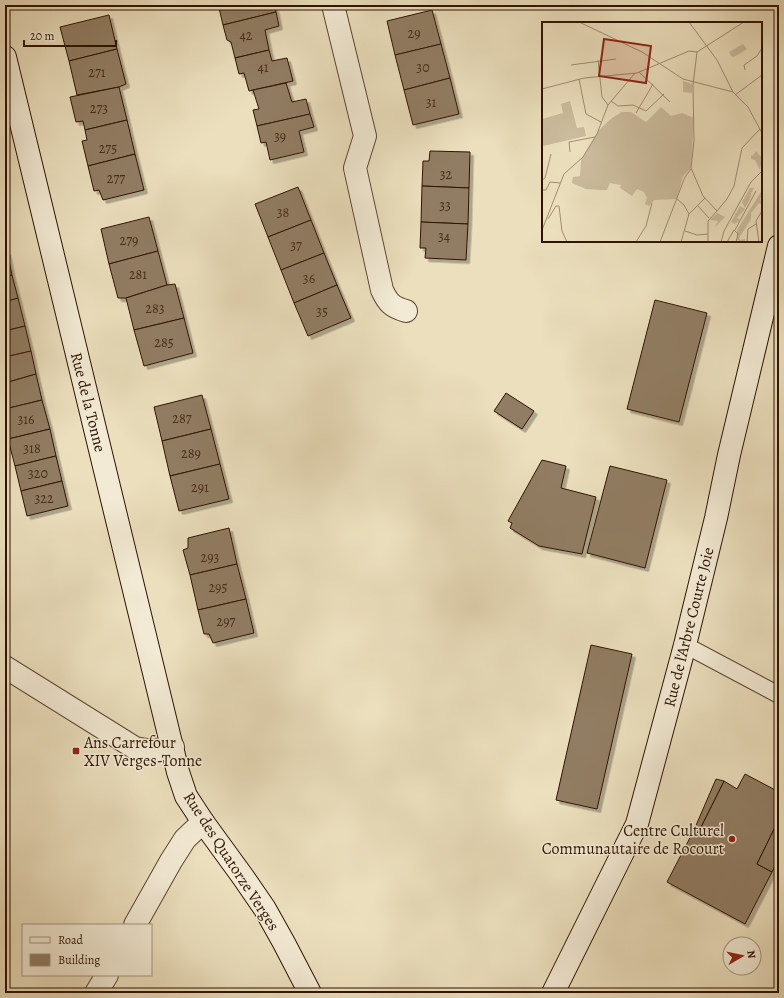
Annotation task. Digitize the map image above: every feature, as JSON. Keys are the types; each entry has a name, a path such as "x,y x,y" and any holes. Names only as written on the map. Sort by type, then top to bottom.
{"street":[{"path":"333,5 366,136 356,168 382,290 388,301 396,308 406,311"},
{"name":"Rue de la Tonne","path":"5,57 156,683 173,747"},
{"name":"Rue de l'Arbre Courte Joie","path":"553,993 637,824 685,645 779,246"},
{"path":"5,667 135,748 153,751 173,747"},
{"name":"Rue des Quatorze Verges","path":"173,747 178,772 186,796 264,909 284,942 310,993"},
{"path":"136,924 185,839 203,822"},
{"path":"96,993 106,976"}],"lane":[{"path":"685,645 779,695"}],"building":[{"path":"223,5 274,5 276,12 223,25 219,8 223,8"},
{"path":"432,10 441,44 395,55 387,21"},
{"path":"276,12 279,26 265,30 269,50 235,58 231,42 227,40 223,25"},
{"path":"109,15 117,49 69,61 60,27"},
{"path":"441,44 450,78 404,90 395,55"},
{"path":"117,49 126,84 119,87 77,95 69,61"},
{"path":"269,50 272,61 287,58 293,81 249,91 244,73 239,74 235,58"},
{"path":"450,78 459,114 413,125 404,90"},
{"path":"286,83 292,102 306,99 310,114 257,126 253,110 259,109 253,90"},
{"path":"119,87 127,120 85,130 83,121 76,122 70,97"},
{"path":"310,114 314,127 299,131 304,152 270,160 266,142 261,143 257,126"},
{"path":"127,120 135,154 88,166 82,141 87,140 85,130"},
{"path":"430,151 470,152 469,188 422,186 423,161 429,161"},
{"path":"135,154 144,190 103,200 99,190 94,191 88,166"},
{"path":"422,186 469,188 468,224 421,222"},
{"path":"298,187 311,220 268,237 255,204"},
{"path":"149,217 158,251 109,264 101,229"},
{"path":"311,220 324,253 281,270 268,237"},
{"path":"421,222 468,224 466,260 425,258 426,248 420,248"},
{"path":"7,251 12,275 5,277 5,252"},
{"path":"158,251 167,285 126,298 118,298 109,264"},
{"path":"324,253 337,285 294,303 281,270"},
{"path":"12,275 18,298 5,302 5,277"},
{"path":"175,284 184,318 134,330 126,298 167,285"},
{"path":"337,285 351,318 308,336 294,303"},
{"path":"18,298 25,326 5,331 5,302"},
{"path":"655,300 707,313 679,422 627,409"},
{"path":"184,318 193,353 144,366 134,330"},
{"path":"25,326 31,351 5,357 5,331"},
{"path":"31,351 36,374 5,383 5,357"},
{"path":"36,374 42,400 5,409 5,383"},
{"path":"506,393 534,411 522,429 494,411"},
{"path":"202,395 211,429 162,441 154,407"},
{"path":"42,400 50,429 8,439 5,428 5,409"},
{"path":"50,429 56,456 15,466 8,439"},
{"path":"211,429 220,464 170,476 162,441"},
{"path":"56,456 62,481 21,491 15,466"},
{"path":"542,460 566,466 561,488 596,497 582,554 539,546 510,528 512,523 508,521"},
{"path":"220,464 229,499 179,511 170,476"},
{"path":"610,466 667,480 645,568 587,553"},
{"path":"62,481 68,506 27,516 21,491"},
{"path":"229,528 237,564 190,575 183,550 188,548 188,538"},
{"path":"237,564 246,599 198,610 190,575"},
{"path":"246,599 254,633 213,643 209,634 204,634 198,610"},
{"path":"591,645 632,654 597,809 556,800"},
{"path":"745,774 779,792 779,819 757,864 772,872 745,924 667,882 694,830 698,833 724,781 737,789"},
{"path":"716,779 724,781 698,833 694,830"},
{"path":"779,819 779,858 772,872 757,864"}],"place":[{"name":"Ans Carrefour XIV Verges-Tonne","path":"76,751"},
{"name":"Centre Culturel Communautaire de Rocourt","path":"732,839"}]}
